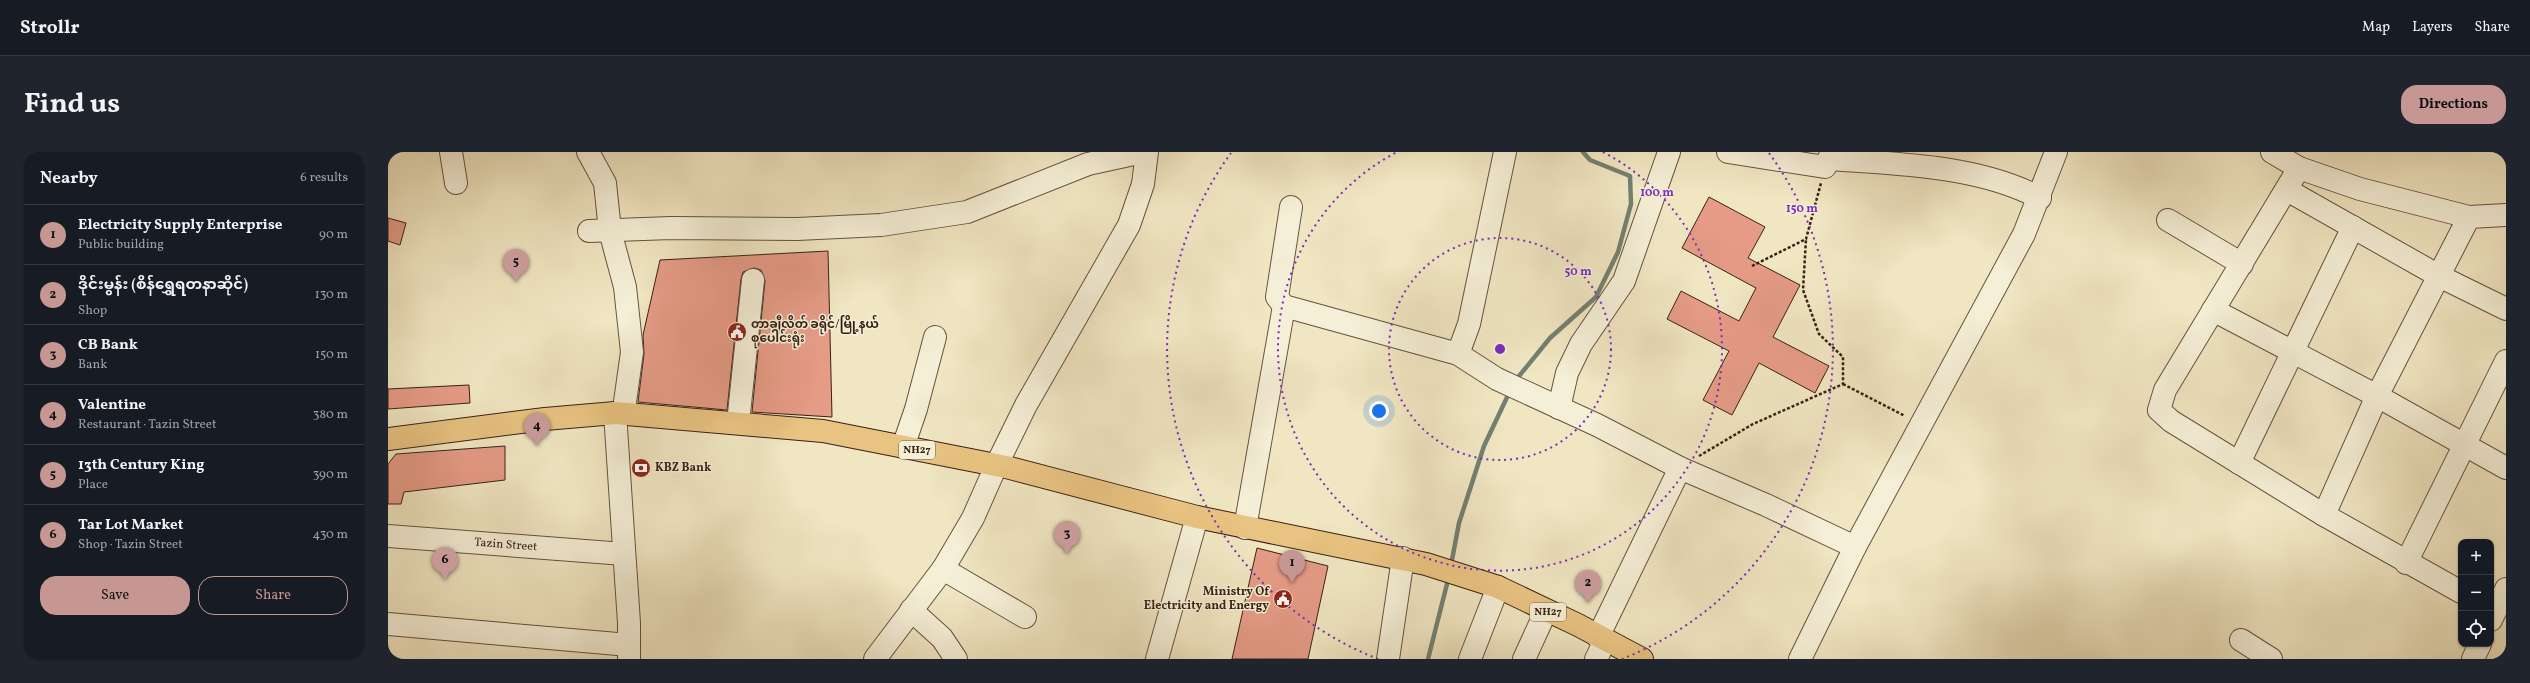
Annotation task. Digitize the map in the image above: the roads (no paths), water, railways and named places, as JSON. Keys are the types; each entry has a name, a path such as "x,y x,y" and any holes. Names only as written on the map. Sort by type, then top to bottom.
{"main road":[{"name":"NH27","path":"392,440 545,418 620,413 823,431 996,466 1245,528 1403,558 1426,564 1498,586 1546,611 1578,625 1600,646 1642,659"}],"street":[{"path":"451,152 456,183"},
{"path":"388,624 629,652 624,554 620,413 625,402 632,352 625,287 599,231 605,183 588,152"},
{"path":"599,231 797,229 881,225 967,212 1088,164 1143,152"},
{"path":"875,659 943,569 973,518 996,466 1026,405 1129,226 1143,184 1147,152"},
{"path":"1458,354 1469,324 1505,152"},
{"path":"1559,408 1567,372 1581,344 1624,281 1669,152"},
{"path":"1728,152 1900,164 1974,175 2009,183 2040,198"},
{"path":"1800,659 1855,547 1923,425 2020,240 2040,198 2056,152"},
{"path":"2272,152 2299,168 2360,189 2469,217 2506,215"},
{"path":"2299,168 2165,390 2159,410 2171,421 2324,515 2406,563 2458,590"},
{"path":"2287,190 2439,276 2506,309"},
{"path":"1291,208 1277,297 1284,306 1458,354 1497,379 1680,468 1766,505 1855,547"},
{"path":"2324,515 2378,396 2469,217"},
{"path":"2168,220 2242,264"},
{"path":"2239,463 2352,227"},
{"path":"738,423 753,280"},
{"path":"1245,528 1284,306"},
{"path":"2214,310 2378,396 2506,468"},
{"path":"903,447 916,409 935,337"},
{"path":"2406,563 2506,361"},
{"path":"1600,646 1680,468"},
{"path":"1157,659 1197,517"},
{"name":"Tazin Street","path":"388,536 624,554"},
{"path":"1388,659 1403,558"},
{"path":"943,569 1025,617"},
{"path":"1470,659 1498,586"},
{"path":"2496,614 2506,589"},
{"path":"911,610 942,638 956,659"},
{"path":"1524,659 1546,611"},
{"path":"2241,640 2271,659"},
{"path":"2473,659 2479,647"}],"waterway":[{"path":"1515,381 1550,338 1596,297 1618,252 1631,204 1630,176 1590,160 1583,152"},
{"path":"1451,565 1459,523 1484,446 1510,391"},
{"path":"1428,659 1449,576"}],"place":[{"name":"13th Century King","path":"516,282"},
{"name":"တာချီလိတ် ခရိုင်/မြို့နယ် စုပေါင်းရုံး","path":"737,332"},
{"name":"Valentine","path":"537,446"},
{"name":"KBZ Bank","path":"641,468"},
{"name":"CB Bank","path":"1067,554"},
{"name":"Tar Lot Market","path":"445,580"},
{"name":"Electricity Supply Enterprise","path":"1292,583"},
{"name":"Ministry Of Electricity and Energy","path":"1283,599"},
{"name":"ဒိုင်းမွန်း (စိန်ရွှေရတနာဆိုင်)","path":"1588,603"}]}
